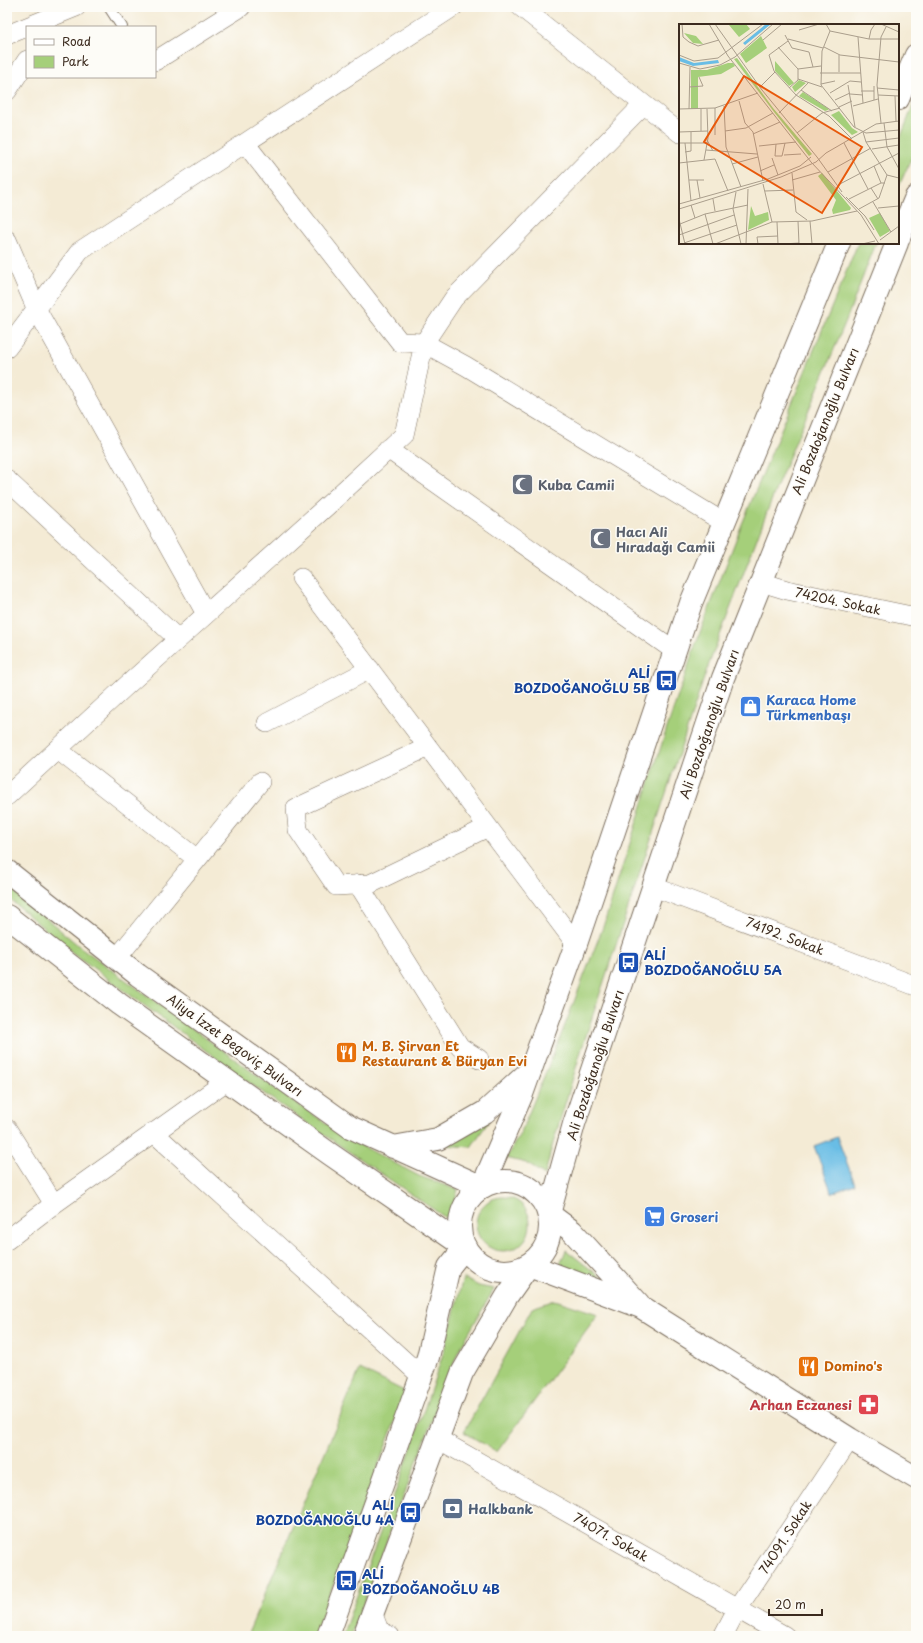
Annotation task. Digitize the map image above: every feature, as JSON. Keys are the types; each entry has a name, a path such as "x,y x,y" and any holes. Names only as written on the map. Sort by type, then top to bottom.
{"main road":[{"path":"899,96 916,55"},
{"name":"Ali Bozdoğanoğlu Bulvarı","path":"549,1214 574,1124 723,678 904,235 916,197"},
{"path":"482,1187 522,1094 576,944 691,603 833,246"},
{"name":"Aliya İzzet Begoviç Bulvarı","path":"7,871 138,975 350,1127 482,1187"},
{"path":"7,916 119,1004 228,1080 330,1154 465,1247"},
{"path":"393,1147 438,1139 486,1112 530,1071"},
{"path":"364,1636 462,1373 507,1296 529,1265 540,1255 547,1243 550,1228 549,1214 543,1201 533,1190 520,1183 505,1180 490,1183 476,1191 466,1202 461,1216 460,1232 465,1247 474,1259 487,1268 501,1271 515,1270 529,1265 641,1307 850,1439 916,1478"},
{"path":"549,1214 572,1231 641,1307"},
{"path":"328,1636 428,1357 449,1267 465,1247"}],"street":[{"path":"26,26 43,24 76,7"},
{"path":"156,60 241,7"},
{"path":"7,348 80,251 453,7"},
{"path":"521,7 679,132"},
{"path":"10,28 26,26"},
{"path":"7,91 26,62"},
{"path":"7,796 404,435 424,343 454,298 643,105"},
{"path":"245,144 400,342 424,343 466,366 723,522"},
{"path":"7,240 37,310 206,614"},
{"path":"388,449 675,651"},
{"path":"7,480 178,639"},
{"path":"301,578 576,944"},
{"name":"74204. Sokak","path":"761,582 787,590 916,617"},
{"path":"267,722 370,669"},
{"path":"428,747 296,808 298,830 336,886 370,884 488,827"},
{"path":"58,750 197,859"},
{"path":"117,958 260,782"},
{"path":"358,884 460,1047 479,1059"},
{"name":"74192. Sokak","path":"654,887 916,986"},
{"path":"7,1240 54,1204 228,1080"},
{"path":"7,1130 54,1204"},
{"path":"154,1132 421,1376"},
{"name":"74071. Sokak","path":"438,1439 785,1636"},
{"name":"74091. Sokak","path":"723,1636 737,1609 850,1439"},
{"path":"372,1612 379,1630 390,1636"}],"lane":[{"path":"109,7 121,26"}],"green space":[{"path":"916,98 916,148 899,186 899,141"},
{"path":"858,244 876,244 845,323 775,491 706,672 582,1048 551,1150 545,1175 526,1163 506,1158 521,1132 558,1043 603,927 697,640 740,529"},
{"path":"7,885 79,946 277,1090 351,1140 419,1176 458,1190 449,1220 269,1097 73,953 7,897"},
{"path":"489,1121 471,1147 443,1145"},
{"path":"503,1197 513,1199 522,1205 528,1214 530,1224 528,1234 522,1243 513,1249 503,1251 493,1249 484,1243 478,1234 476,1224 478,1214 484,1205 493,1199"},
{"path":"566,1250 622,1294 559,1267"},
{"path":"463,1278 479,1286 494,1289 458,1352 351,1636 342,1636 407,1460 445,1348"},
{"path":"555,1300 598,1314 497,1452 464,1432 532,1308"},
{"path":"360,1369 406,1392 314,1636 247,1636"}],"water":[{"path":"837,1137 855,1184 832,1193 814,1146"}],"place":[{"name":"Kuba Camii","path":"523,485"},
{"name":"Hacı Ali Hıradağı Camii","path":"600,539"},
{"name":"ALİ BOZDOĞANOĞLU 5B","path":"666,680"},
{"name":"Karaca Home Türkmenbaşı","path":"751,707"},
{"name":"ALİ BOZDOĞANOĞLU 5A","path":"628,962"},
{"name":"M. B. Şirvan Et Restaurant & Büryan Evi","path":"346,1053"},
{"name":"Groseri","path":"654,1217"},
{"name":"Domino's","path":"808,1366"},
{"name":"Arhan Eczanesi","path":"868,1405"},
{"name":"Halkbank","path":"452,1509"},
{"name":"ALİ BOZDOĞANOĞLU 4A","path":"410,1512"},
{"name":"ALİ BOZDOĞANOĞLU 4B","path":"347,1581"}]}
